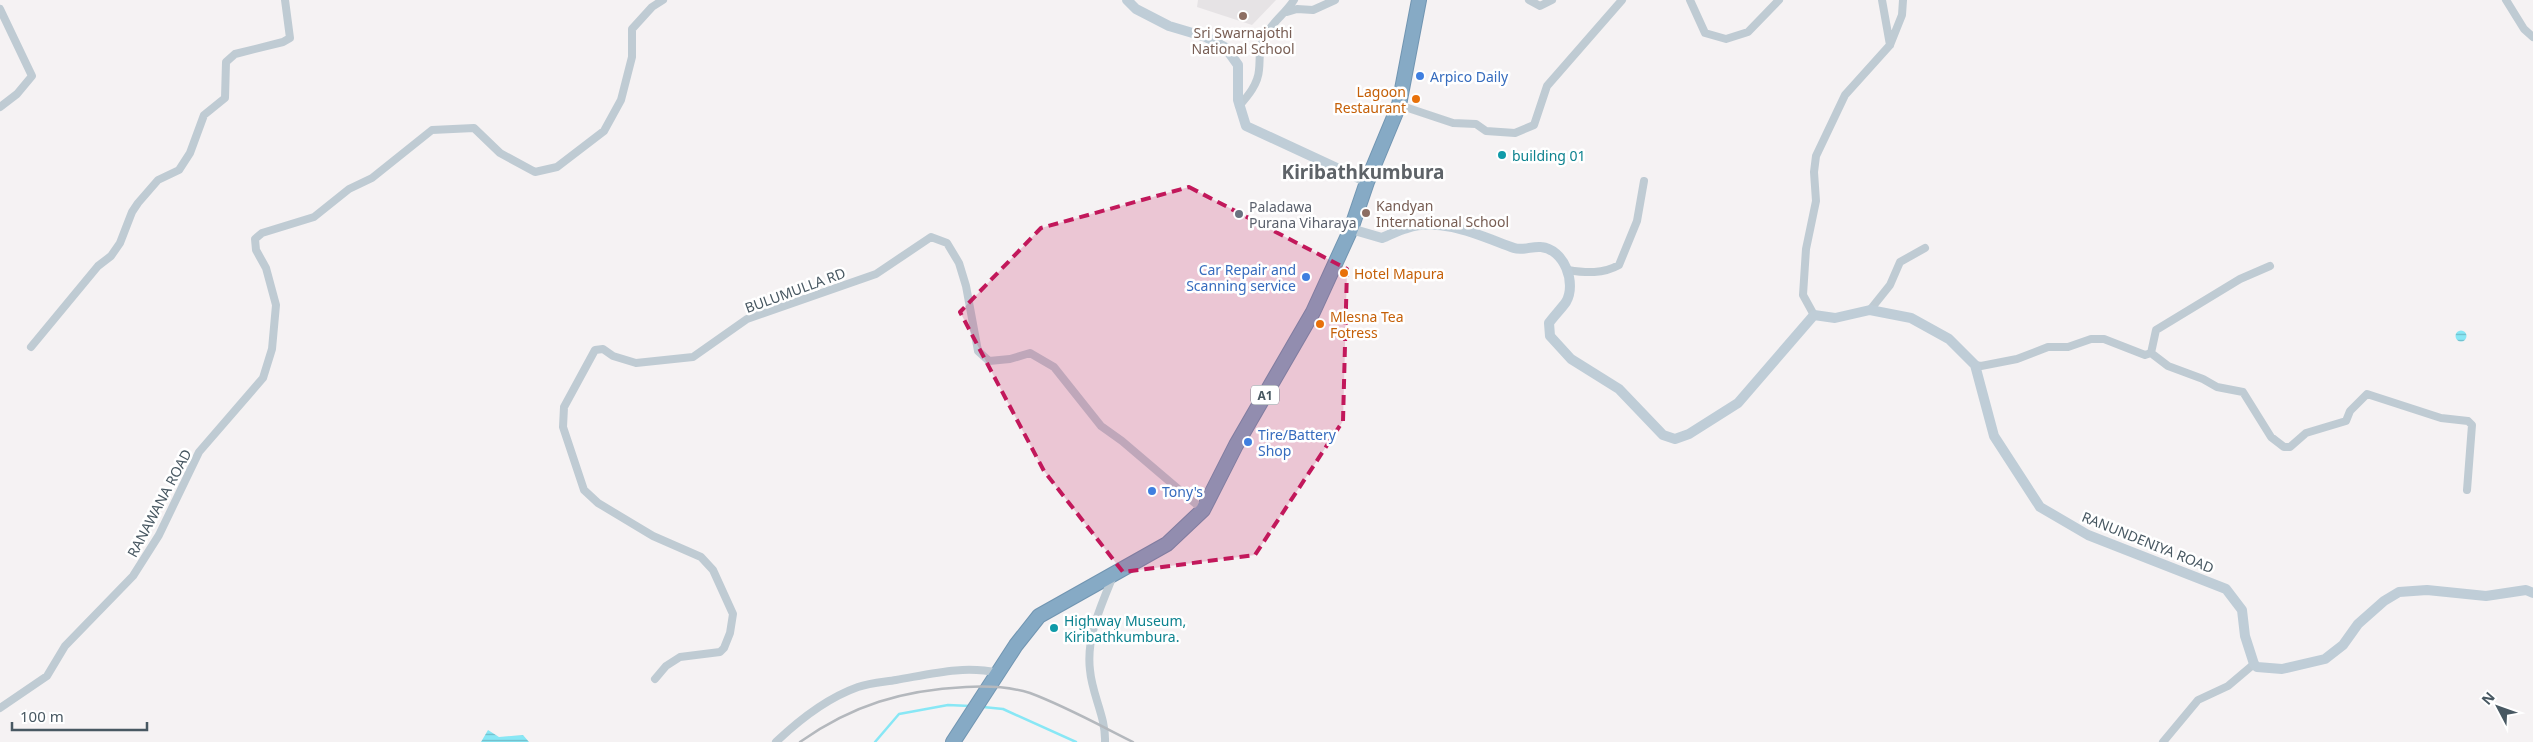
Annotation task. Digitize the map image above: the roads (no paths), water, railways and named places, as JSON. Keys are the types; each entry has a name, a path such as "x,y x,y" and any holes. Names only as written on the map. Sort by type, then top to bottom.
{"highway":[{"name":"A1","path":"953,742 1016,645 1039,616 1167,544 1203,510 1236,445 1314,312 1351,229 1367,182 1399,105 1419,0"}],"main road":[{"path":"1127,0 1136,9 1169,26 1206,37 1226,48 1238,65 1238,103 1246,126 1367,182"},
{"path":"1351,229 1382,238 1409,227 1432,226 1467,230 1517,249 1542,247 1552,250 1568,270 1569,281 1567,300 1549,323 1550,336 1571,359 1619,389 1663,435 1674,438 1689,434 1738,402 1814,314 1835,318 1870,310 1911,318 1949,339 1975,365"},
{"name":"RANUNDENIYA ROAD","path":"1975,365 1994,436 2040,507 2088,535 2226,589 2242,610 2245,636 2254,664"},
{"path":"2254,664 2258,667 2282,669 2325,659 2343,645 2358,624 2384,601 2399,592 2427,590 2486,596 2526,590 2533,594"}],"street":[{"path":"31,347 98,266 110,256 120,243 132,212 138,203 158,180 179,170 190,153 204,114 225,98 226,62 235,54 283,42 290,38 286,0"},
{"name":"RANAWANA ROAD","path":"0,708 47,676 65,646 134,576 159,535 199,452 263,378 272,349 276,305 266,268 256,250 255,239 262,233 314,217 349,189 372,178 432,130 474,128 500,153 535,172 557,167 604,131 621,100 632,57 632,30 652,7 663,0"},
{"path":"1238,103 1252,92 1259,73 1260,46 1271,26 1287,12 1294,0"},
{"path":"1287,12 1297,9 1313,10 1335,0"},
{"path":"1529,0 1540,6 1552,0"},
{"path":"1399,105 1453,123 1476,124 1486,131 1515,133 1534,125 1546,86 1622,0"},
{"path":"1690,0 1705,33 1726,40 1748,32 1779,0"},
{"path":"1882,0 1890,45"},
{"path":"1814,314 1803,295 1806,249 1816,201 1814,172 1816,156 1844,96 1890,45 1902,15 1903,0"},
{"path":"2506,0 2524,29 2533,37"},
{"path":"0,9 32,76 17,94 0,107"},
{"path":"1568,270 1608,272 1619,265 1637,221 1644,181"},
{"name":"BULUMULLA RD","path":"655,680 666,666 680,657 720,652 724,648 730,633 733,614 713,570 701,557 653,536 598,502 584,490 562,427 564,406 595,350 603,349 614,356 636,363 694,357 748,319 876,274 931,237 947,243 959,263 966,286 978,351 989,361 1010,360 1030,353 1054,367 1100,426 1122,441 1203,510"},
{"path":"1870,310 1890,286 1900,262 1925,248"},
{"path":"2151,353 2156,330 2240,279 2270,266"},
{"path":"1975,365 1981,366 2017,359 2048,347 2068,347 2091,339 2104,339 2145,355 2151,353"},
{"path":"2151,353 2168,366 2204,378 2217,387 2243,392 2271,437 2284,447 2290,447 2306,433 2346,421 2350,411 2368,394 2441,418 2468,421 2472,425 2467,490"},
{"path":"1105,742 1106,728 1090,669 1094,625 1113,576"},
{"path":"2164,742 2198,700 2228,686 2254,664"},
{"path":"776,742 797,722 858,687 956,670 982,670 998,673"}],"water":[{"path":"2461,330 2467,336 2461,342 2455,336"},
{"path":"488,730 499,737 523,735 529,742 481,742"}],"waterway":[{"path":"875,742 899,714 948,705 970,706"},
{"path":"983,707 1003,709 1076,742"}],"railway":[{"path":"800,742 839,718 879,702 921,692 966,687 1007,688 1030,693 1133,742"}],"place":[{"name":"Sri Swarnajothi National School","path":"1243,16"},
{"name":"Arpico Daily","path":"1420,76"},
{"name":"Lagoon Restaurant","path":"1416,99"},
{"name":"building 01","path":"1502,155"},
{"name":"Kandyan International School","path":"1366,213"},
{"name":"Paladawa Purana Viharaya","path":"1239,214"},
{"name":"Hotel Mapura","path":"1344,273"},
{"name":"Car Repair and Scanning service","path":"1306,277"},
{"name":"Mlesna Tea Fotress","path":"1320,324"},
{"name":"Tire/Battery Shop","path":"1248,442"},
{"name":"Tony's","path":"1152,491"},
{"name":"Highway Museum, Kiribathkumbura.","path":"1054,628"}],"district":[{"name":"Kiribathkumbura","path":"1363,172"}]}
